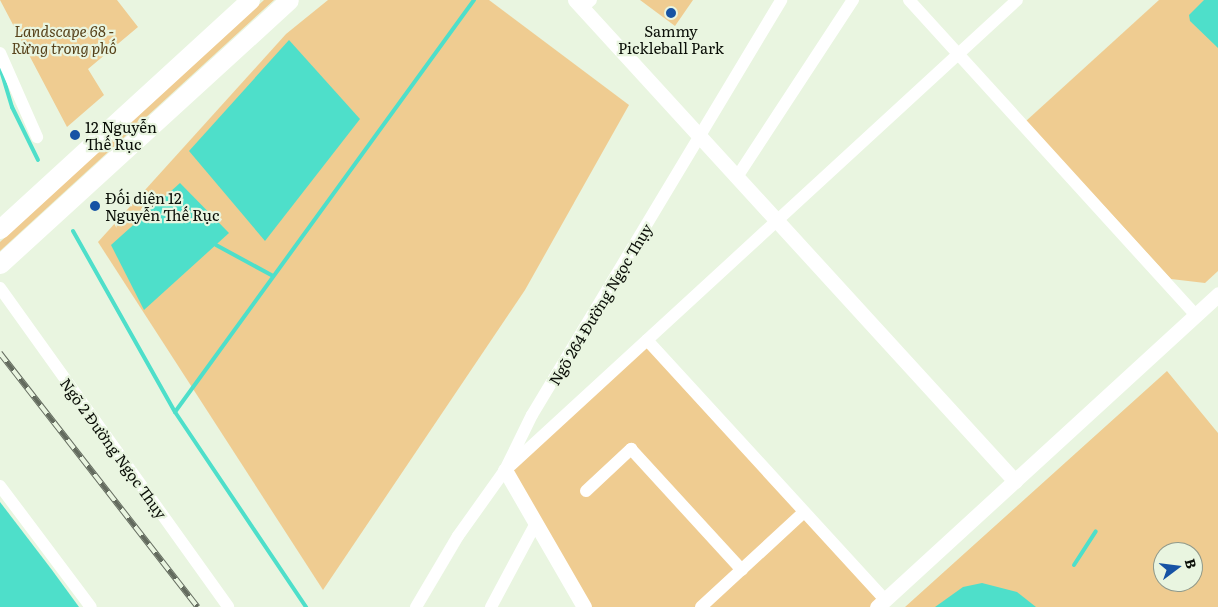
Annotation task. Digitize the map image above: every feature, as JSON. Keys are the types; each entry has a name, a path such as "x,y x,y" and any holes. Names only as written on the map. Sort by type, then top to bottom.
{"main road":[{"path":"0,228 250,0"},
{"path":"0,264 289,0"}],"street":[{"name":"Ngõ 264 Đường Ngọc Thụy","path":"416,607 458,536 505,470 532,415 781,0"},
{"path":"737,177 853,0"},
{"path":"909,0 1196,314"},
{"path":"584,607 505,470 1017,0"},
{"path":"583,3 700,137 1015,481"},
{"path":"0,53 37,137"},
{"name":"Ngõ 2 Đường Ngọc Thụy","path":"0,288 228,607"},
{"path":"647,340 804,512 881,604 1218,294"},
{"path":"586,491 631,449 742,570"},
{"path":"0,486 91,607"},
{"path":"701,607 804,512"},
{"path":"491,607 536,523"}],"green space":[{"name":"Landscape 68 - Rừng trong phố","path":"0,0 117,0 138,27 88,69 104,95 67,127"},
{"path":"264,0 274,0 0,251 0,242"},
{"path":"328,0 489,0 629,105 525,290 323,590 98,242 286,34"},
{"name":"Sammy Pickleball Park","path":"640,0 693,0 675,26"},
{"path":"1159,0 1218,0 1218,271 1205,283 1171,279 1026,121"},
{"path":"647,340 885,600 877,607 582,607 505,470"},
{"path":"1167,371 1218,433 1218,607 905,607"}],"water":[{"path":"1204,0 1218,0 1218,48 1190,21 1189,15"},
{"path":"289,40 360,119 265,241 189,151"},
{"path":"180,183 229,233 144,310 111,245"},
{"path":"0,502 52,570 79,607 0,607"},
{"path":"982,583 1017,592 1036,607 935,607 963,587"}],"waterway":[{"path":"175,412 474,0"},
{"path":"0,67 12,107 38,160"},
{"path":"73,231 175,412 306,607"},
{"path":"216,245 273,276"},
{"path":"1074,565 1096,531"}],"railway":[{"path":"0,353 198,607"}],"place":[{"name":"Sammy Pickleball Park","path":"671,13"},
{"name":"12 Nguyễn Thế Rục","path":"75,135"},
{"name":"Đối diện 12 Nguyễn Thế Rục","path":"95,206"}]}
